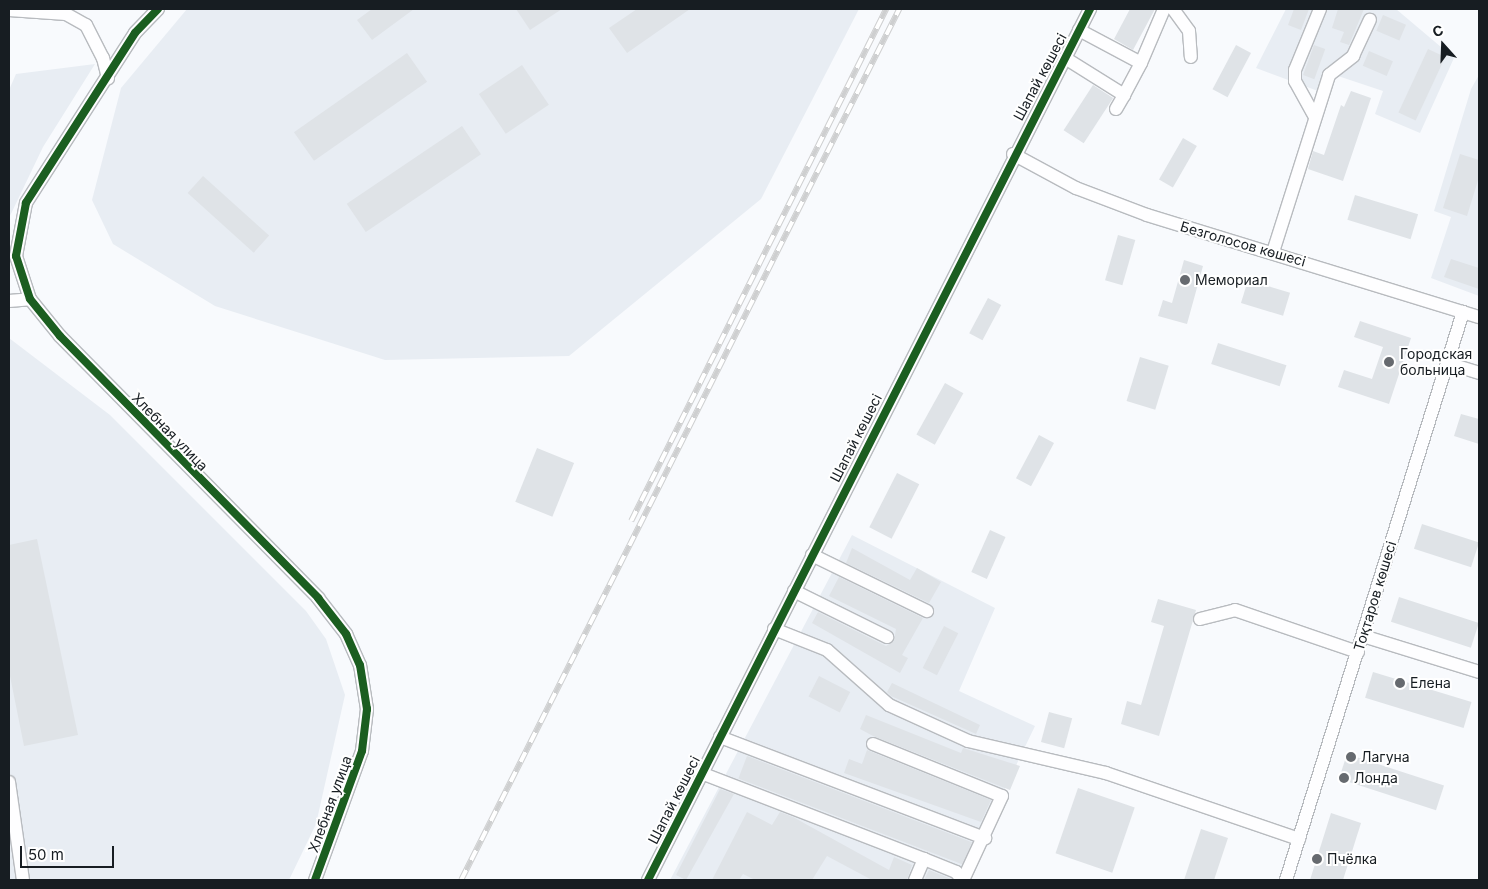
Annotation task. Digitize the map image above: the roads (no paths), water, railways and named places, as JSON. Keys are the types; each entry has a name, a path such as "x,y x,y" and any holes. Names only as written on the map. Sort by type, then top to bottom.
{"street":[{"name":"Хлебная улица","path":"158,9 135,33 108,78 26,203 16,256 30,299 147,427 318,598 357,657 367,709 362,751 315,880"},
{"name":"Шапай көшесі","path":"653,878 701,773 1013,154 1090,9"},
{"path":"1116,109 1141,64 1164,9"},
{"path":"1173,9 1189,31 1191,57"},
{"path":"1315,117 1295,81 1295,70 1320,9"},
{"path":"9,10 66,14 86,25 103,58 108,78"},
{"path":"1272,252 1329,75 1353,56 1370,20"},
{"path":"1079,30 1141,64"},
{"path":"1065,58 1124,95"},
{"name":"Безголосов көшесі","path":"1013,154 1076,188 1147,215 1479,317"},
{"path":"9,301 30,299"},
{"name":"Тоқтаров көшесі","path":"1286,880 1364,636 1463,312"},
{"path":"1448,363 1479,373"},
{"path":"812,554 926,611"},
{"path":"794,591 887,637"},
{"path":"1200,619 1235,610 1358,652"},
{"path":"774,629 827,650 889,706 968,741 1106,773 1299,839"},
{"path":"1364,636 1479,672"},
{"path":"720,737 984,838"},
{"path":"701,773 956,872 963,880 999,808 1002,796 997,791 873,744"},
{"path":"9,782 23,880"},
{"path":"915,880 924,859"}],"railway":[{"path":"631,521 886,9"},
{"path":"461,880 899,9"}],"place":[{"name":"Мемориал","path":"1185,280"},
{"name":"Городская больница","path":"1389,362"},
{"name":"Елена","path":"1400,683"},
{"name":"Лагуна","path":"1351,757"},
{"name":"Лонда","path":"1344,778"},
{"name":"Пчёлка","path":"1317,859"}]}
